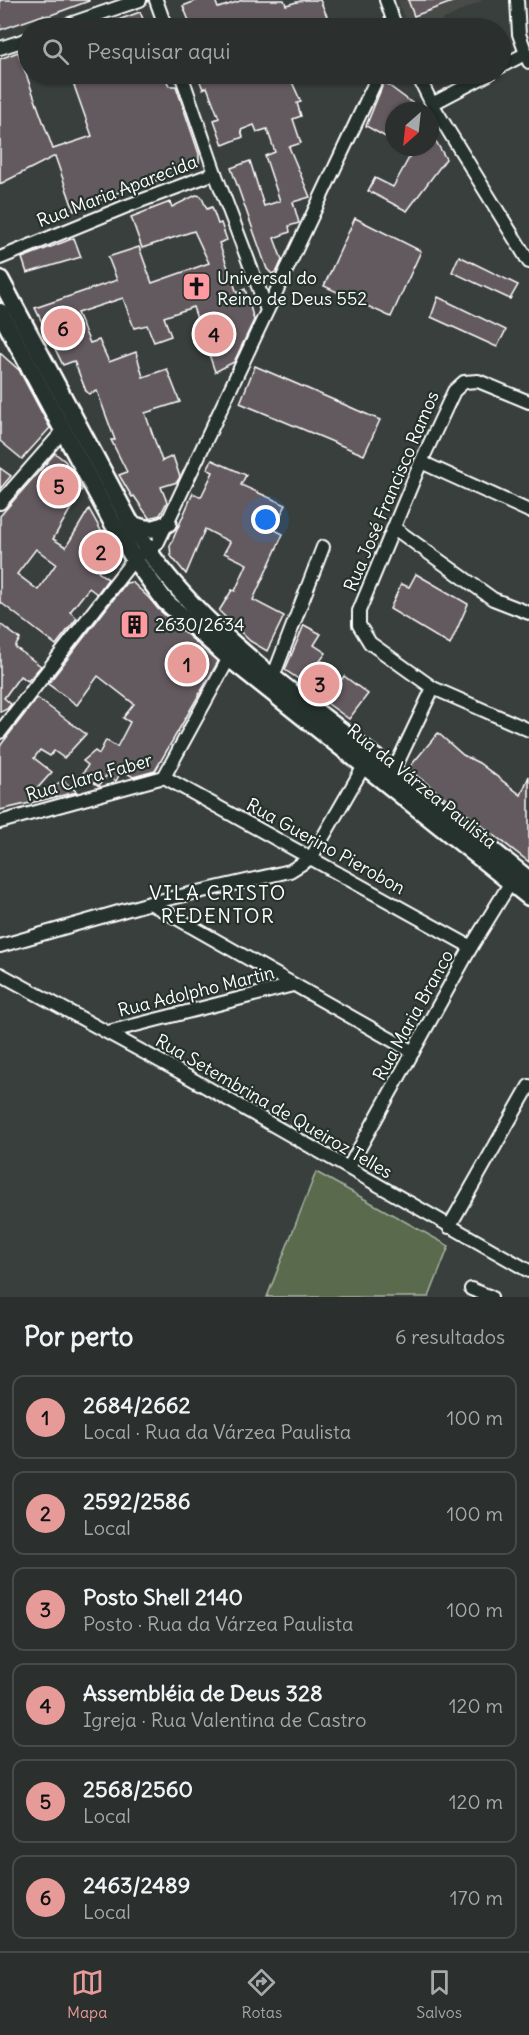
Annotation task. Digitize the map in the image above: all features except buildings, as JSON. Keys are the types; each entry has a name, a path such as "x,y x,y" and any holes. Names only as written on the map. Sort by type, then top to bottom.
{"main road":[{"path":"0,279 130,524 141,555"},
{"path":"0,312 111,520 141,555"},
{"path":"130,524 150,530 168,523"},
{"name":"Rua da Várzea Paulista","path":"141,555 165,601 229,658 529,897"},
{"name":"Rua da Várzea Paulista","path":"141,555 219,631 529,880"}],"street":[{"path":"87,18 140,0"},
{"path":"156,0 162,18"},
{"path":"386,0 392,18"},
{"path":"511,64 527,58 519,34 517,0"},
{"path":"0,48 18,42"},
{"path":"184,84 267,310"},
{"path":"0,731 141,555 157,544 374,84"},
{"path":"422,84 431,102"},
{"path":"436,102 470,84"},
{"path":"439,115 529,262"},
{"name":"Rua Maria Aparecida","path":"0,258 215,172"},
{"name":"Rua José Francisco Ramos","path":"529,402 478,381 464,382 454,391 421,462 359,610 359,625 370,643 433,688 529,730"},
{"path":"0,503 63,431"},
{"path":"421,462 529,511"},
{"path":"393,528 493,599 529,613"},
{"path":"273,676 323,547"},
{"name":"Rua Clara Faber","path":"0,822 164,777 229,658"},
{"path":"393,772 433,688"},
{"path":"0,946 150,903 290,871 311,858 364,766"},
{"name":"Rua Guerino Pierobon","path":"164,777 471,947"},
{"name":"Rua Maria Branco","path":"349,1167 471,947 511,882"},
{"path":"150,903 413,1052"},
{"name":"Rua Setembrina de Queiroz Telles","path":"0,975 108,1032 529,1271"},
{"name":"Rua Adolpho Martin","path":"108,1032 293,985"},
{"path":"448,1227 529,1086"},
{"path":"471,1289 491,1297"}],"shaded area":[{"path":"398,0 483,0 446,18 404,18"}],"green space":[{"path":"316,1172 449,1246 429,1297 267,1297"}],"place":[{"name":"Universal do Reino de Deus 552","path":"196,287"},
{"name":"2463/2489","path":"63,328"},
{"name":"Assembléia de Deus 328","path":"214,334"},
{"name":"2568/2560","path":"59,486"},
{"name":"2592/2586","path":"101,552"},
{"name":"2630/2634","path":"134,624"},
{"name":"2684/2662","path":"187,664"},
{"name":"Posto Shell 2140","path":"320,684"}],"district":[{"name":"VILA CRISTO REDENTOR","path":"218,904"}]}
